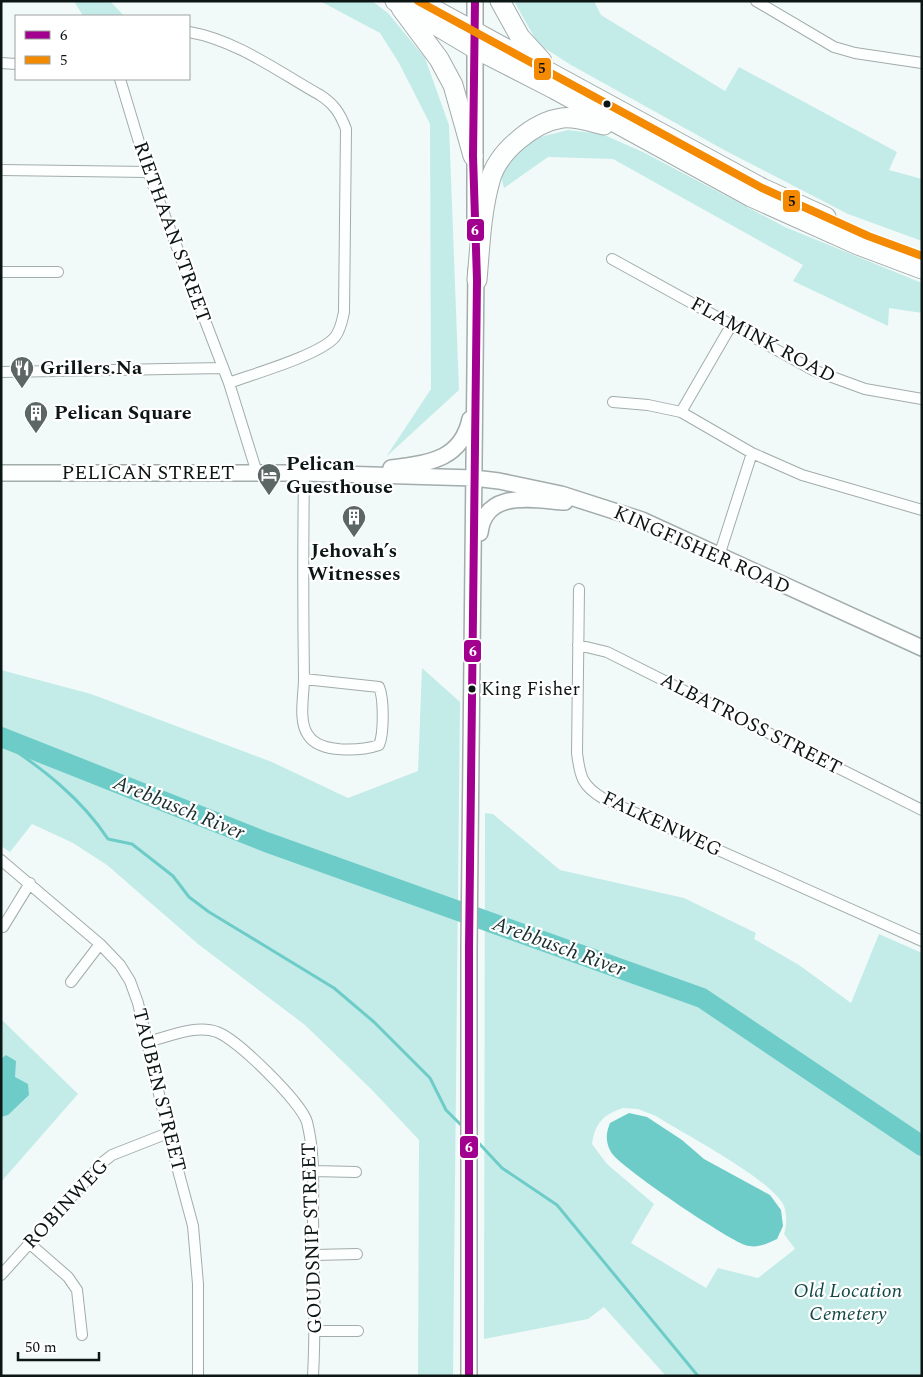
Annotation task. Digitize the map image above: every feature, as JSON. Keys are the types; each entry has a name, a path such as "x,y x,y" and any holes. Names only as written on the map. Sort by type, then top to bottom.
{"highway":[{"path":"418,1 474,40 632,132 751,197 858,245 922,269"},
{"path":"500,1 520,37 562,79"},
{"path":"396,2 474,40 562,79 762,188 868,236 922,256"},
{"path":"396,2 439,59 453,85 474,156"},
{"path":"476,280 490,180 514,142 536,128 561,118 576,118 632,132"}],"main road":[{"path":"469,1376 469,948 476,280 474,156 475,1"},
{"path":"353,474 428,463 448,455 464,435 474,398"},
{"name":"PELICAN STREET","path":"1,473 304,473 474,478"},
{"name":"KINGFISHER ROAD","path":"474,478 527,486 642,520 922,648"},
{"path":"474,587 481,526 484,516 492,506 512,500 589,503"}],"street":[{"path":"756,1 834,47 855,53 922,63"},
{"path":"190,32 210,36 229,44 320,95 331,102 341,115 346,129 344,312 340,328 334,338 321,348 229,383"},
{"path":"1,63 15,64"},
{"name":"RIETHAAN STREET","path":"120,80 148,172 229,383 257,473"},
{"path":"1,170 148,172"},
{"name":"FLAMINK ROAD","path":"612,259 813,370 842,382 922,399"},
{"path":"1,272 58,272"},
{"path":"681,412 732,324"},
{"path":"1,372 223,368"},
{"path":"613,402 648,405 681,412 752,453 802,475 922,510"},
{"path":"719,556 752,453"},
{"path":"304,473 304,679 304,727 314,742 338,748 370,748 379,745 382,730 381,694 379,687 304,679"},
{"name":"FALKENWEG","path":"579,589 577,753 582,778 593,792 922,940"},
{"name":"ALBATROSS STREET","path":"578,645 607,652 922,810"},
{"name":"TAUBEN STREET","path":"1,860 100,944 120,965 130,981 138,1003 168,1133 189,1205 197,1253 198,1376"},
{"path":"3,927 30,883"},
{"path":"71,982 100,944"},
{"name":"GOUDSNIP STREET","path":"146,1042 197,1030 217,1032 235,1043 290,1094 303,1110 309,1133 312,1171 315,1332 313,1376"},
{"name":"ROBINWEG","path":"1,1274 103,1162 112,1155 168,1133"},
{"path":"312,1171 356,1172"},
{"path":"29,1243 68,1277 77,1290 82,1335"},
{"path":"314,1255 357,1254"},
{"path":"315,1332 358,1331"}],"green space":[{"path":"74,1 110,1 123,15 82,15"},
{"path":"320,1 372,1 388,13 425,58 449,125 459,390 386,457 431,389 430,124 399,63 380,33"},
{"path":"514,1 594,1 601,15 725,91 739,67 897,152 889,170 922,179 922,241 848,214 726,151 571,65 538,44"},
{"path":"568,130 602,134 643,152 785,227 922,283 922,313 889,308 888,326 793,281 803,265 613,159 548,157 504,188 501,176 515,155 536,138"},
{"path":"422,668 460,702 453,1376 418,1376 419,1140 372,1090 305,1025 198,944 107,865 73,843 32,824 10,852 1,846 1,670 91,694 272,762 348,798 418,771"},
{"name":"Old Location Cemetery","path":"485,813 493,814 560,870 684,898 756,933 754,939 799,965 851,1003 879,934 922,953 922,1376 666,1376 604,1307 588,1319 484,1339","holes":["623,1108 638,1109 656,1116 725,1157 744,1169 774,1193 783,1204 785,1211 786,1223 784,1234 795,1249 758,1278 718,1268 706,1288 631,1243 654,1204 607,1164 592,1144 595,1130 606,1116"]},
{"path":"1,1019 78,1094 1,1182"}],"water":[{"path":"6,1055 16,1061 15,1077 28,1084 29,1095 8,1115 1,1117 1,1059"},
{"path":"629,1113 647,1117 682,1140 704,1159 770,1195 781,1210 783,1226 777,1239 754,1246 745,1245 734,1240 674,1202 632,1172 611,1152 607,1141 610,1123"}],"waterway":[{"name":"Arebbusch River","path":"1,737 266,842 702,998 922,1146"},
{"path":"1,741 60,785 86,810 108,839 132,844 173,876 189,897 209,912 334,988 374,1022 430,1078 446,1110 464,1128"},
{"path":"475,1139 502,1168 557,1205 698,1376"}],"transit line":[{"name":"5","path":"418,1 762,188 868,236 922,256"},
{"name":"6","path":"469,1376 469,948 477,280 473,156 475,1"}],"place":[{"name":"Grillers.Na","path":"22,389"},
{"name":"Pelican Square","path":"36,434"},
{"name":"Pelican Guesthouse","path":"269,496"},
{"name":"Jehovah’s Witnesses","path":"354,538"},
{"name":"King Fisher","path":"472,689"}]}
